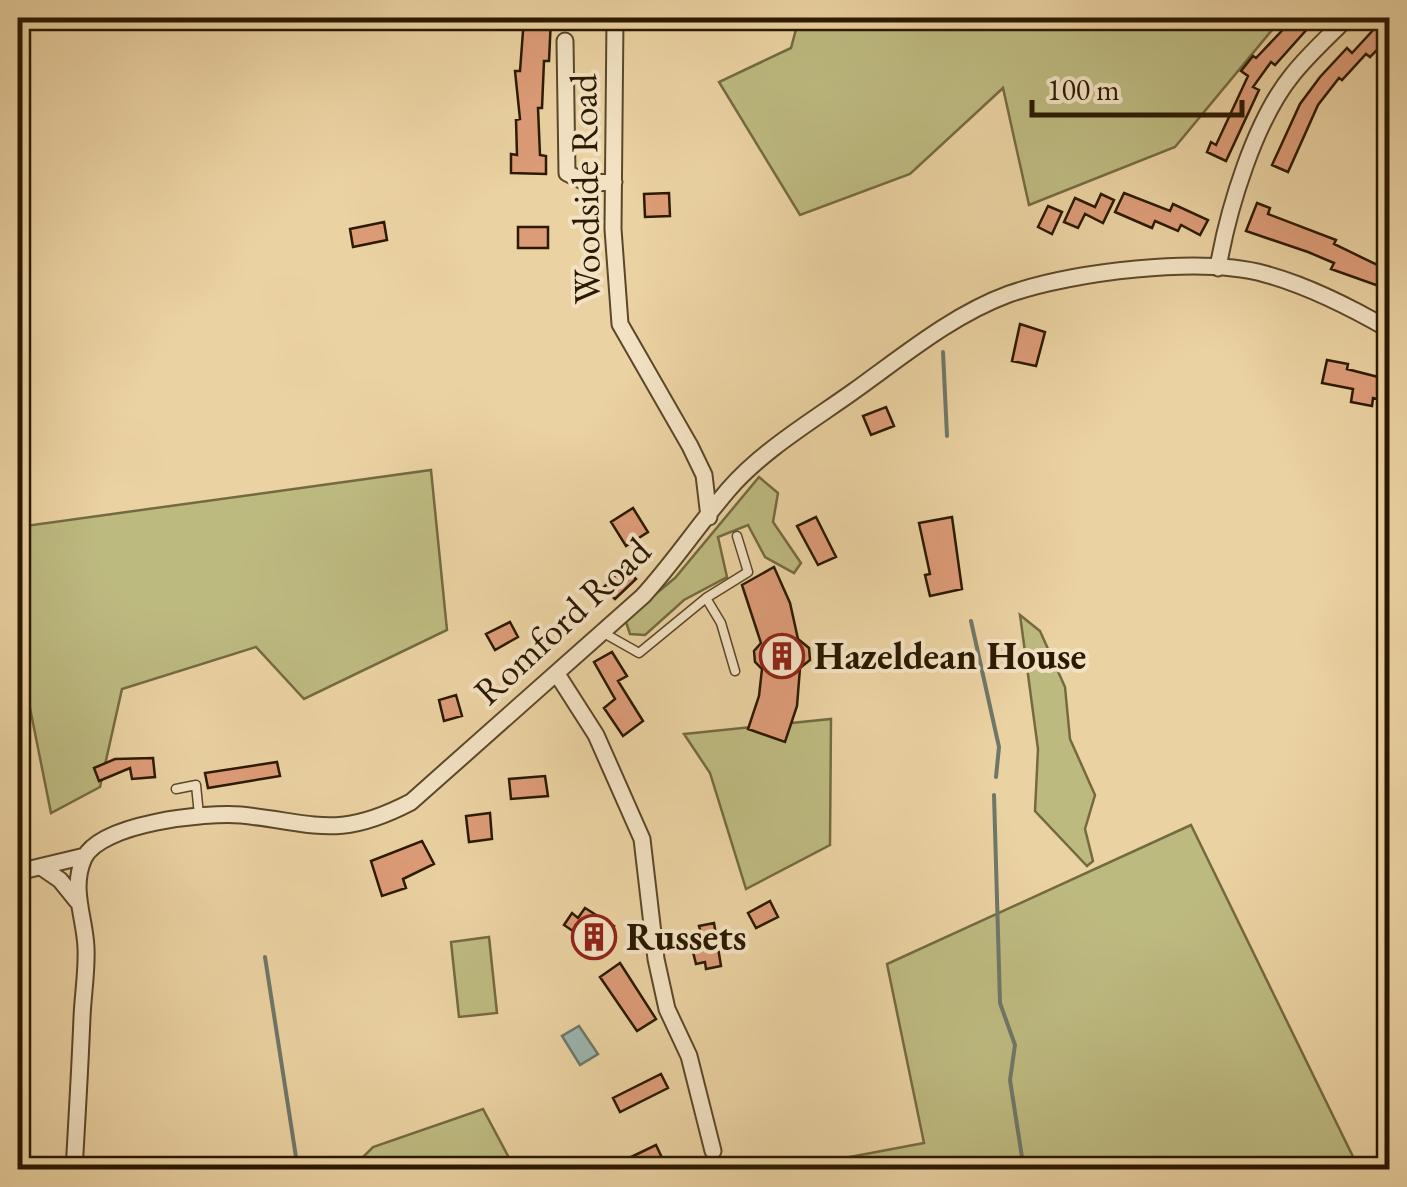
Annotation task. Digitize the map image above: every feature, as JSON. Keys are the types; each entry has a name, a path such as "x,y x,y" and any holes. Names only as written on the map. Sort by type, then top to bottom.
{"street":[{"name":"Woodside Road","path":"615,18 613,228 620,324 704,475 709,517"},
{"path":"1218,268 1227,216 1266,118 1291,76 1347,18"},
{"path":"565,41 567,173 587,183 614,182"},
{"name":"Romford Road","path":"18,872 85,856 130,827 199,814 273,819 315,828 356,826 411,802 643,596 730,488 777,446 940,329 1008,294 1102,273 1218,268 1260,273 1299,285 1390,330"},
{"path":"557,674 596,735 642,839 656,959 667,1009 689,1056 713,1151"},
{"path":"74,1170 86,947 77,901 85,856"},
{"path":"41,867 60,880 77,901"}],"lane":[{"path":"602,632 639,653 706,598 748,572 737,536"},
{"path":"706,598 721,623 734,671"},
{"path":"176,789 196,784 199,814"}],"shaded area":[{"path":"799,18 1282,18 1175,147 1029,205 1003,88 910,174 800,215 719,82 791,48"},
{"path":"431,470 447,630 304,699 256,647 122,689 100,787 51,813 18,648 18,527"},
{"path":"759,477 778,493 773,522 801,563 794,573 765,557 748,525 718,537 727,577 684,600 645,635 630,634 625,619 675,578"},
{"path":"1020,615 1040,631 1065,687 1070,739 1095,795 1085,829 1093,861 1087,866 1035,811 1038,749"},
{"path":"831,719 830,845 746,889 710,773 684,734"},
{"path":"1191,825 1359,1169 786,1169 924,1143 887,964"},
{"path":"489,937 497,1013 459,1017 451,942"},
{"path":"483,1109 515,1169 351,1169 373,1147"}],"water":[{"path":"579,1026 598,1054 580,1065 562,1036"}],"building":[{"path":"524,18 551,18 549,61 544,61 542,108 538,108 540,155 546,156 546,174 511,173 511,154 517,155 516,120 520,119 515,71 520,71"},
{"path":"1294,18 1317,18 1275,65 1271,62 1253,87 1259,90 1226,161 1207,152 1211,142 1216,145 1248,76 1241,71"},
{"path":"1375,28 1387,40 1370,57 1366,54 1342,80 1339,78 1318,105 1288,172 1272,165 1300,104 1320,77 1347,48 1352,53"},
{"path":"669,193 670,216 645,217 644,194"},
{"path":"1124,193 1170,211 1173,204 1208,220 1200,235 1181,225 1178,231 1155,221 1152,228 1115,212"},
{"path":"1101,194 1114,200 1103,223 1085,214 1078,228 1064,222 1075,198 1095,207"},
{"path":"1257,203 1270,208 1268,214 1336,240 1334,244 1390,271 1390,290 1331,269 1334,263 1308,252 1246,231"},
{"path":"1048,206 1062,212 1052,234 1038,227"},
{"path":"384,222 387,240 353,247 350,229"},
{"path":"518,227 548,227 548,248 518,248"},
{"path":"1020,324 1045,332 1036,366 1012,361"},
{"path":"1327,360 1390,380 1390,402 1373,398 1372,406 1351,402 1353,389 1322,383"},
{"path":"886,407 894,426 871,435 863,416"},
{"path":"633,508 648,532 626,546 611,522"},
{"path":"816,517 836,557 818,565 797,526"},
{"path":"952,517 962,589 930,596 925,575 930,574 919,523"},
{"path":"624,567 636,579 615,599 603,588"},
{"name":"Hazeldean House","path":"774,567 790,603 798,639 809,648 810,660 800,668 797,706 785,742 748,729 759,696 762,669 755,662 754,651 761,643 742,585"},
{"path":"510,622 518,637 495,650 486,634"},
{"path":"612,652 627,676 618,681 643,721 623,736 604,708 615,699 594,662"},
{"path":"456,695 462,716 444,721 439,700"},
{"path":"153,758 155,777 132,779 130,768 99,781 94,768 115,759"},
{"path":"277,762 280,776 208,788 205,773"},
{"path":"545,776 548,796 511,799 509,779"},
{"path":"490,813 492,839 469,842 466,816"},
{"path":"422,841 434,864 403,879 406,888 382,896 371,861"},
{"path":"770,901 778,917 756,928 748,913"},
{"name":"Russets","path":"585,908 614,926 598,948 564,925 572,913 578,918"},
{"path":"714,923 721,966 706,969 705,962 696,964 690,940 702,937 699,926"},
{"path":"620,963 656,1019 637,1031 600,977"},
{"path":"661,1074 668,1088 620,1112 613,1098"},
{"path":"656,1145 664,1162 648,1170 604,1170"}],"waterway":[{"path":"943,352 947,436"},
{"path":"971,621 999,747 996,777"},
{"path":"994,795 1000,1003 1015,1045 1010,1080 1024,1170"},
{"path":"265,957 298,1170"}],"place":[{"name":"Hazeldean House","path":"782,656"},
{"name":"Russets","path":"594,937"}]}
